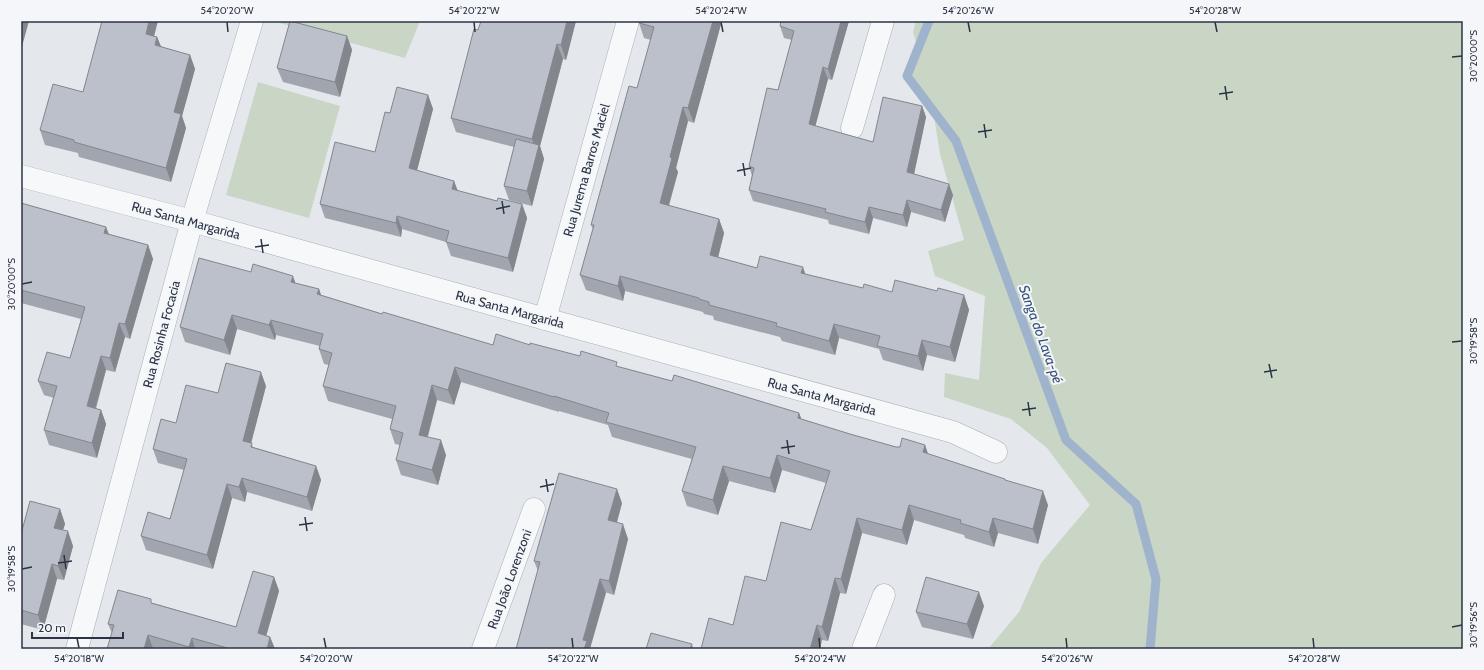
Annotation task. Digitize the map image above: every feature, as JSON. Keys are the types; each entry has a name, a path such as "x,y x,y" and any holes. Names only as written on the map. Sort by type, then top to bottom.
{"street":[{"name":"Rua Rosinha Focacia","path":"77,649 192,221 252,21"},
{"name":"Rua Jurema Barros Maciel","path":"545,319 628,21"},
{"path":"852,128 883,21"},
{"name":"Rua Santa Margarida","path":"21,176 192,221 953,432 996,452"},
{"name":"Rua João Lorenzoni","path":"483,649 534,509"},
{"path":"863,649 884,595"}],"green space":[{"path":"420,21 405,58 276,22"},
{"path":"916,21 1463,21 1463,649 988,649 1019,612 1041,563 1090,505 1047,448 1011,419 944,397 945,373 979,380 985,296 935,276 928,251 964,240 940,154 933,110 907,76 918,48 913,32"},
{"path":"258,82 340,106 309,218 226,195"}],"building":[{"path":"102,21 149,21 146,34 157,37 155,45 190,55 174,112 181,114 166,168 74,142 74,140 40,130 53,84 83,92"},
{"path":"290,21 347,36 335,82 277,68"},
{"path":"481,21 567,21 561,45 557,44 532,139 451,118 474,29 478,30"},
{"path":"639,21 713,21 688,108 683,107 660,203 719,219 710,255 757,268 760,256 803,267 801,273 863,288 864,284 892,292 895,280 937,291 938,288 964,295 950,347 922,340 918,356 877,346 880,336 834,324 829,341 776,326 777,323 709,305 709,302 699,298 620,276 618,286 580,275 594,225 591,225 629,86 637,88 654,27 639,23"},
{"path":"781,21 841,21 828,69 823,67 809,124 873,142 883,97 922,106 907,172 949,184 941,210 907,200 903,215 869,207 865,222 825,212 826,209 749,190 754,168 749,166 767,88 778,90 794,31 780,26"},
{"path":"397,87 428,95 409,168 454,181 452,189 497,201 498,198 522,204 508,258 446,242 449,231 397,216 396,223 320,204 335,142 375,152 385,112 390,113"},
{"path":"516,139 539,145 527,191 504,186"},
{"path":"21,203 106,227 104,233 148,245 125,324 119,323 110,358 101,356 87,406 101,410 92,443 44,430 57,386 38,381 47,352 70,358 85,307 21,290"},
{"path":"199,258 251,272 253,264 293,276 291,282 319,289 317,294 493,345 496,334 530,345 530,343 580,356 581,351 617,362 616,366 672,381 674,375 799,413 798,418 896,447 900,447 902,438 925,445 923,452 1005,480 1043,491 1033,529 993,518 989,532 960,523 961,520 909,505 902,530 857,518 841,579 835,578 822,627 817,625 810,649 701,649 709,618 733,625 745,576 766,581 781,522 811,530 830,471 777,455 770,478 723,466 713,500 682,491 696,447 606,422 609,413 455,367 448,390 432,385 419,435 441,440 432,470 396,460 403,433 390,429 396,406 323,386 332,353 319,349 323,334 271,320 269,325 232,315 224,340 180,327"},
{"path":"226,363 261,372 243,441 252,443 251,447 316,466 307,497 242,478 239,487 227,484 207,555 141,536 148,512 170,519 187,459 153,449 161,419 176,423 186,385 218,393"},
{"path":"559,473 617,489 608,520 623,524 609,581 600,579 583,640 587,641 584,649 516,649 540,562 534,561"},
{"path":"30,501 60,509 54,528 68,531 58,566 52,564 38,615 21,610 21,534"},
{"path":"253,571 274,577 258,633 270,637 267,649 231,649 192,638 189,647 148,635 144,649 107,649 114,625 108,624 118,590 151,599 151,603 236,627"},
{"path":"926,577 979,592 967,624 916,612"},
{"path":"651,633 692,644 690,649 646,649"}],"waterway":[{"name":"Sanga do Lava-pé","path":"929,21 907,76 956,141 1066,440 1136,504 1156,579 1150,649"}]}
